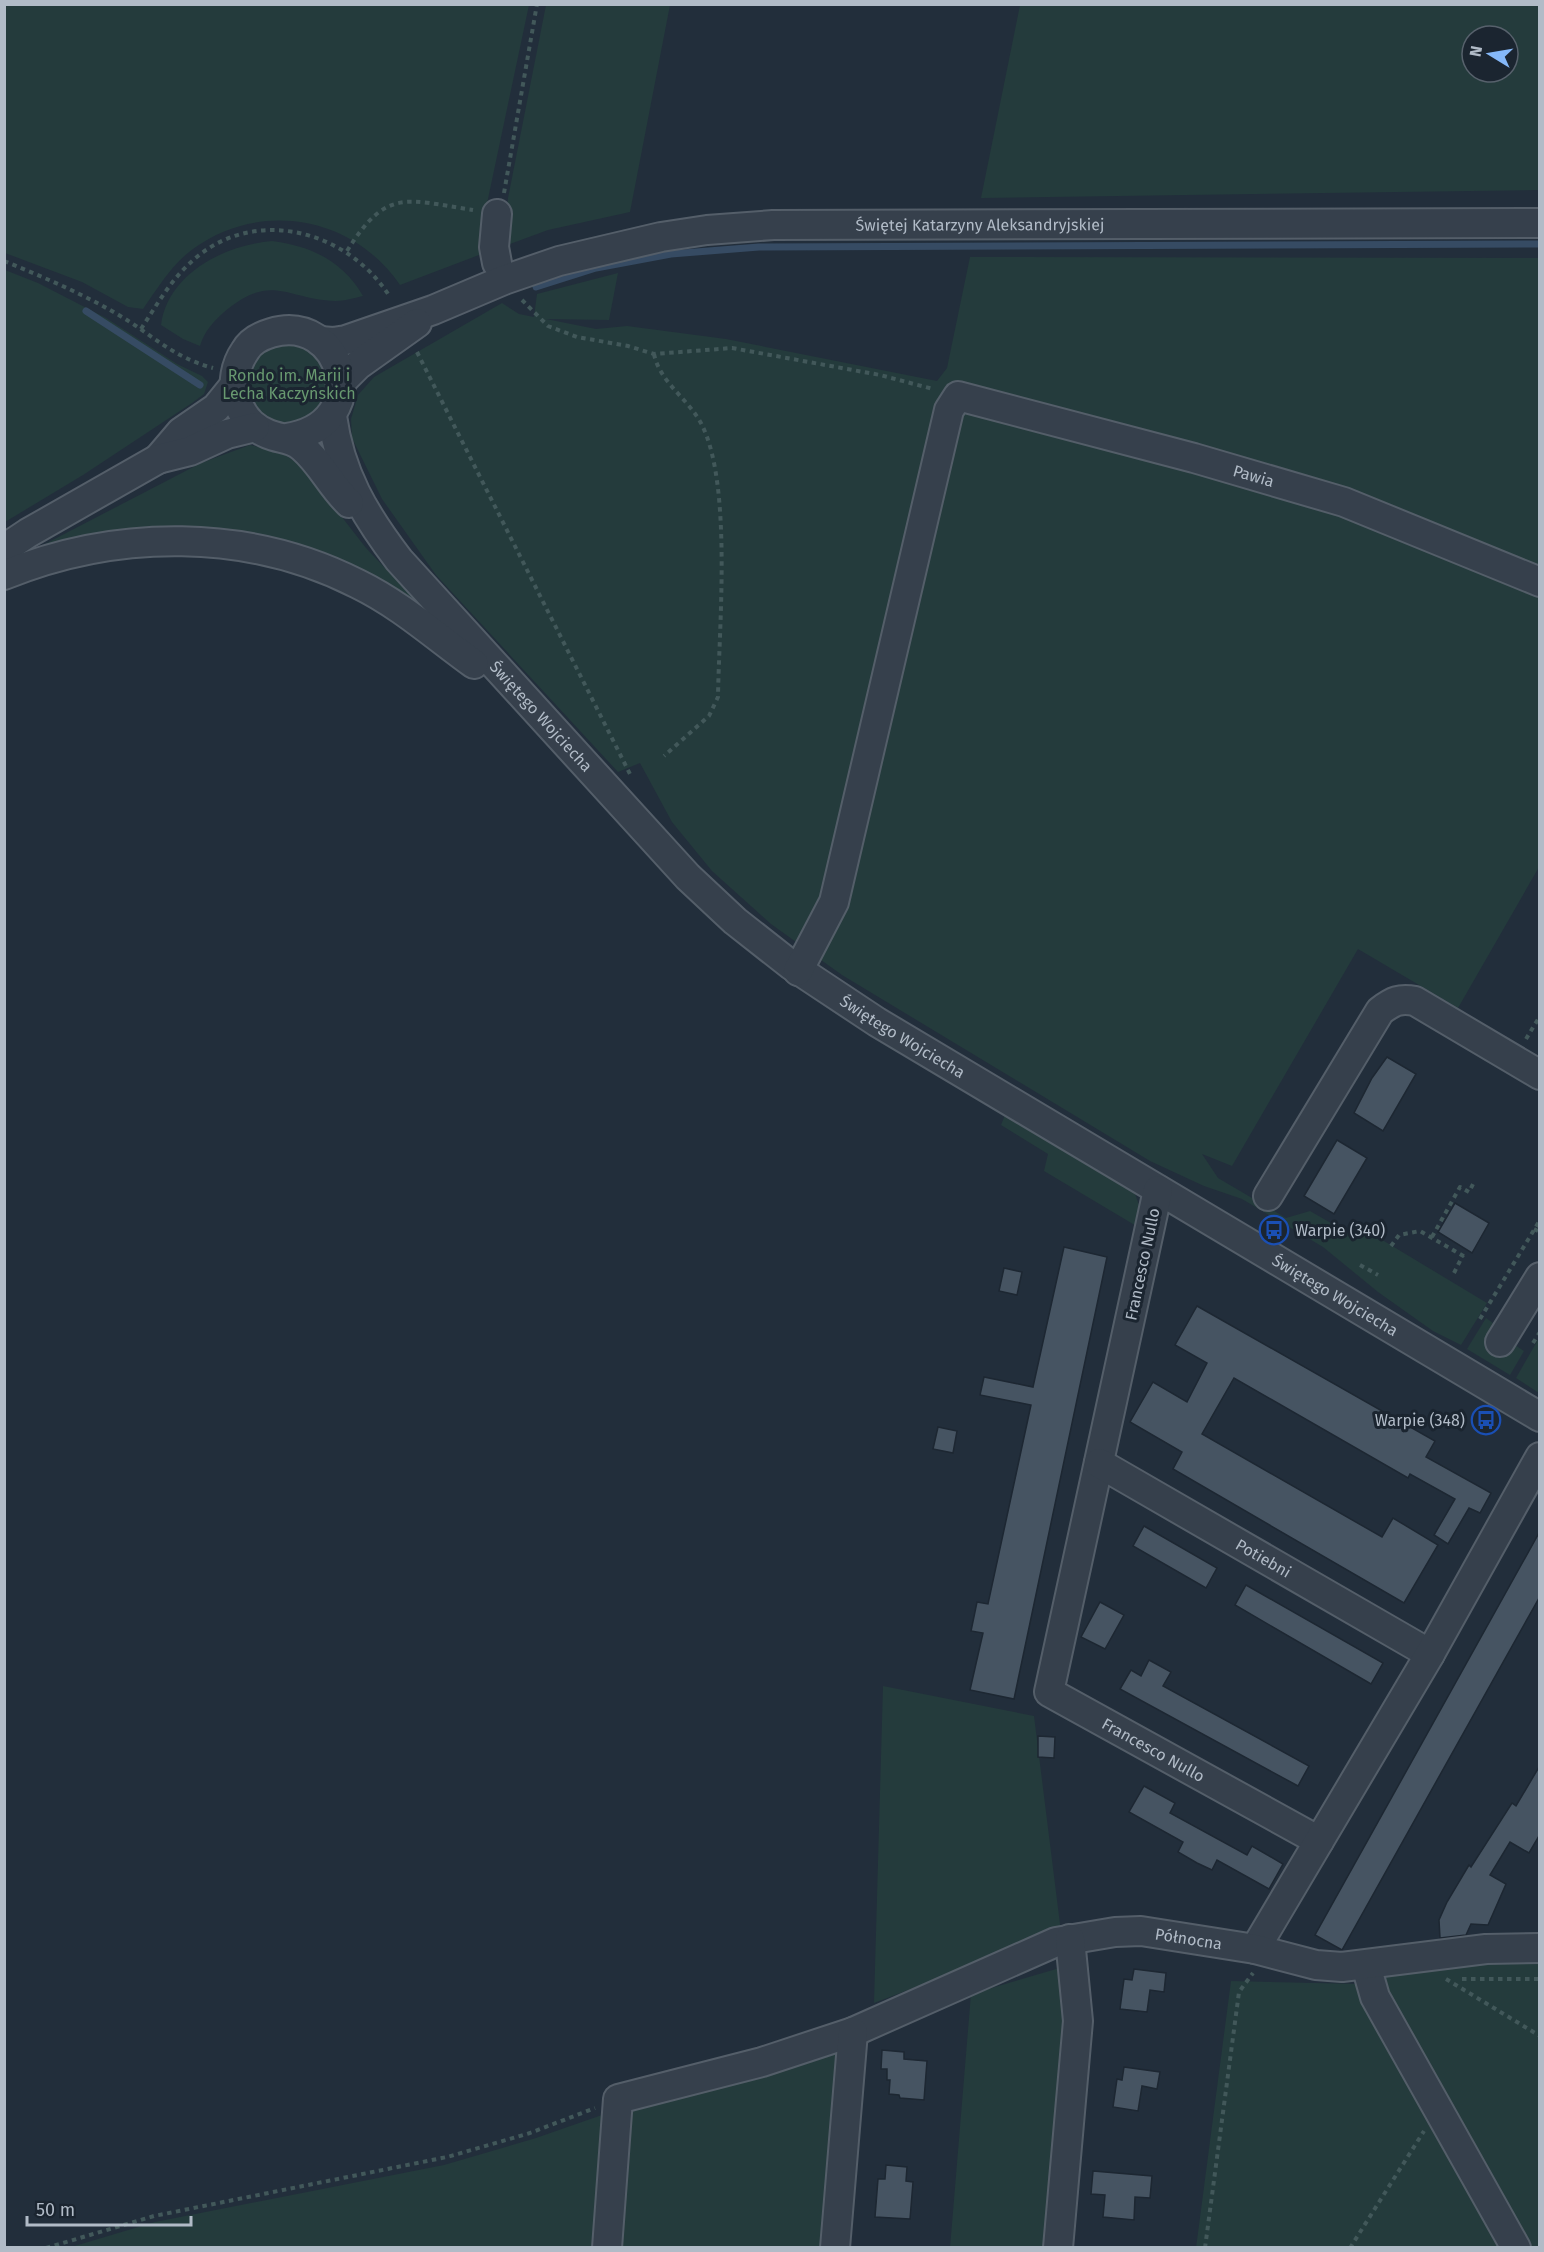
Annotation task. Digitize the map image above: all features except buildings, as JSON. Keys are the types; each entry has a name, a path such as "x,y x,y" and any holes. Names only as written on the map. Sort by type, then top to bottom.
{"street":[{"path":"497,214 494,247 501,271"},
{"name":"Świętej Katarzyny Aleksandryjskiej","path":"341,382 358,365 433,310 501,271 617,245 707,230 773,225 1539,223"},
{"name":"Świętej Katarzyny Aleksandryjskiej","path":"320,341 346,340 433,310"},
{"path":"158,459 181,432 216,408 226,379 246,349 262,336 281,330 302,332 320,341 335,359 341,382 339,400 332,416 318,428 303,436 286,438 270,435 255,427 240,410 226,379"},
{"path":"798,970 834,902 949,410 958,396"},
{"name":"Pawia","path":"958,396 1194,458 1344,502 1539,582"},
{"name":"Świętego Wojciecha","path":"332,416 336,445 345,473 372,524"},
{"path":"4,549 158,459 190,451 227,434 255,427"},
{"name":"Świętego Wojciecha","path":"286,438 300,445 315,461 337,492 372,524 419,584 522,698 688,877 735,921 798,970 886,1028 1539,1417"},
{"path":"4,575 54,557 123,544 162,540 246,546 313,565 366,588 422,623 522,698"},
{"path":"1268,1196 1380,1011 1401,998 1415,1001 1539,1075"},
{"name":"Francesco Nullo","path":"1158,1190 1049,1692 1319,1841"},
{"path":"1500,1342 1539,1277"},
{"path":"1256,1949 1430,1654 1539,1457"},
{"name":"Potiebni","path":"1099,1463 1430,1654"},
{"name":"Północna","path":"618,2099 762,2062 853,2032 1056,1942 1070,1939 1115,1932 1141,1931 1256,1949 1316,1965 1342,1967 1486,1950 1539,1948"},
{"path":"1058,2247 1078,2021 1070,1939"},
{"path":"1369,1976 1375,1997 1516,2247"},
{"path":"835,2247 853,2032"},
{"path":"607,2247 618,2099"}],"path":[{"path":"346,251 364,224 387,205 417,202 497,214 505,188 528,44 537,4"},
{"path":"141,329 178,274 200,254 226,240 255,232 291,231 322,239 346,251 367,268 390,297"},
{"path":"4,261 52,280 141,329 177,356 226,379"},
{"path":"501,271 548,326 577,338 628,346 654,354 732,348 880,375 958,396"},
{"path":"414,346 634,783"},
{"path":"654,354 657,368 702,425 718,479 720,558 718,697 709,716 664,756"},
{"path":"1526,1039 1539,1016"},
{"path":"1432,1237 1460,1187 1469,1192 1474,1182"},
{"path":"1480,1319 1539,1220"},
{"path":"1534,1229 1539,1232"},
{"path":"1391,1246 1399,1235 1420,1231 1465,1257 1454,1273"},
{"path":"1360,1265 1378,1275"},
{"path":"1533,1342 1539,1332"},
{"path":"1539,1979 1446,1979 1539,2036"},
{"path":"1205,2247 1239,1992 1250,1980"},
{"path":"46,2247 63,2245 154,2216 447,2157 530,2133 618,2099"},
{"path":"1350,2247 1438,2110"}],"green space":[{"path":"4,5 529,5 481,232 479,255 400,285 380,262 357,243 332,230 304,223 276,221 247,224 219,234 185,255 165,277 143,309 128,307 82,282 5,253"},
{"path":"546,5 670,5 630,212 548,230 510,244 506,242 508,198"},
{"path":"1020,5 1539,5 1539,190 981,198"},
{"path":"272,241 300,247 325,257 346,273 363,296 336,301 319,300 279,291 267,290 254,293 240,300 219,316 206,332 200,346 183,339 161,325 166,307 175,290 201,265 236,249"},
{"path":"970,257 1539,258 1539,867 1458,1008 1358,949 1232,1166 1202,1154 1218,1178 1286,1218 1310,1211 1357,1238 1369,1232 1487,1303 1461,1345 1433,1331 1378,1292 1323,1247 1242,1199 1204,1186 1150,1161 842,975 771,924 712,871 672,822 640,763 618,772 436,575 382,499 352,438 351,419 358,395 374,377 502,303 519,314 534,317 537,294 618,273 609,320 546,319 596,329 627,326 726,339 937,381 947,368"},
{"path":"5,270 38,283 106,318 177,364 202,376 208,382 204,394 192,403 83,475 5,522"},
{"name":"Rondo im. Marii i Lecha Kaczyńskich","path":"305,338 337,374 308,429 263,426 241,374 257,347"},
{"path":"250,445 281,452 303,467 366,548 422,607 300,549 18,558 201,463"},
{"path":"1005,1115 1134,1191 1139,1205 1138,1227 1044,1171 1048,1154 1001,1125"},
{"path":"1486,1318 1524,1351 1510,1375 1467,1349"},
{"path":"1539,1338 1539,1393 1516,1378"},
{"path":"883,1686 1034,1716 1061,1932 874,2003"},
{"path":"1539,1954 1539,2247 1196,2248 1231,1981 1359,1984 1369,1976"},
{"path":"1063,1967 1067,1992 1046,2247 950,2248 971,1994"},
{"path":"844,2042 828,2247 68,2248 155,2222 444,2165 536,2138 642,2101"}],"waterway":[{"path":"536,287 596,268 671,254 759,247 1540,244"},
{"path":"86,311 200,385"}],"place":[{"name":"Warpie (340)","path":"1274,1230"},
{"name":"Warpie (348)","path":"1486,1420"}]}
